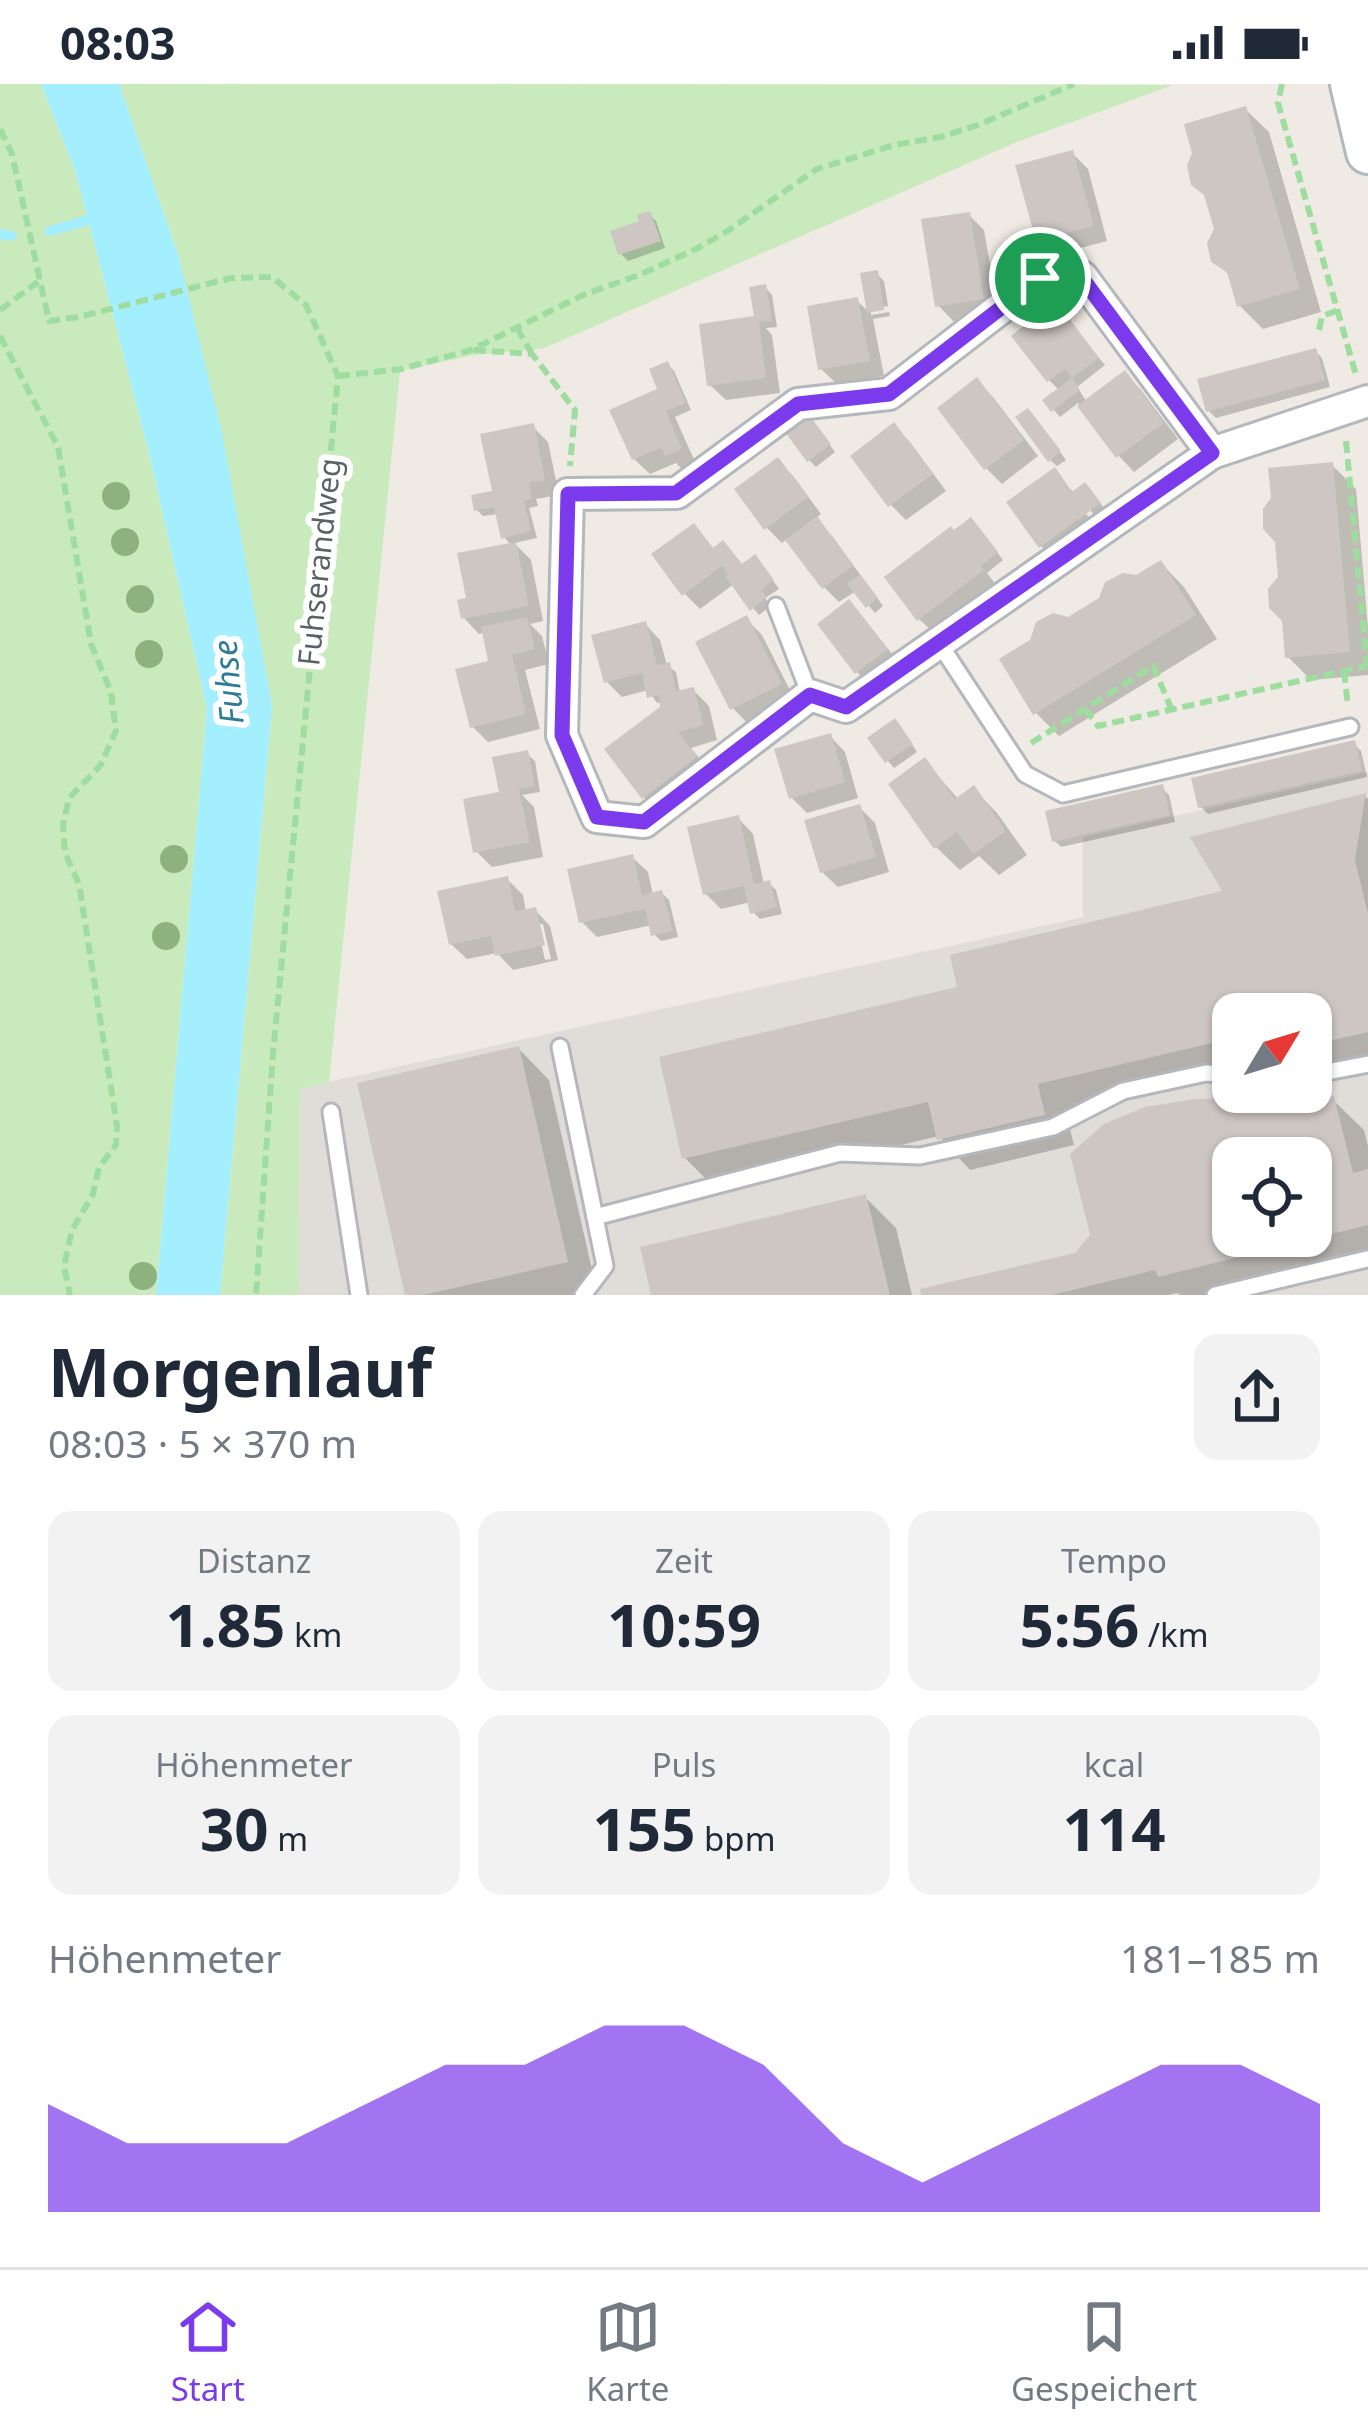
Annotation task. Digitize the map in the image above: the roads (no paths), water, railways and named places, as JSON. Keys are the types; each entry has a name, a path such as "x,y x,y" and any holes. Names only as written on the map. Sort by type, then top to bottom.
{"street":[{"path":"1352,84 1368,152"},
{"path":"1212,453 1082,278 1040,278 889,394 798,404 676,493 568,494 562,735 597,817 644,822 810,695 846,707 1212,453 1358,404"}],"lane":[{"path":"776,605 810,695"},
{"path":"939,643 1025,774 1063,794 1350,727"},
{"path":"560,1047 604,1266 583,1295"},
{"path":"1332,1071 1368,1064"},
{"path":"595,1217 840,1153 920,1156 1053,1127 1123,1091 1212,1073"},
{"path":"331,1112 359,1295"},
{"path":"1215,1295 1368,1261"}],"water":[{"name":"Fuhse","path":"41,84 119,84 179,258 222,433 272,706 220,1295 156,1295 207,708 148,449 75,170"}],"waterway":[{"path":"50,231 98,217"},
{"path":"0,234 11,236"}]}
